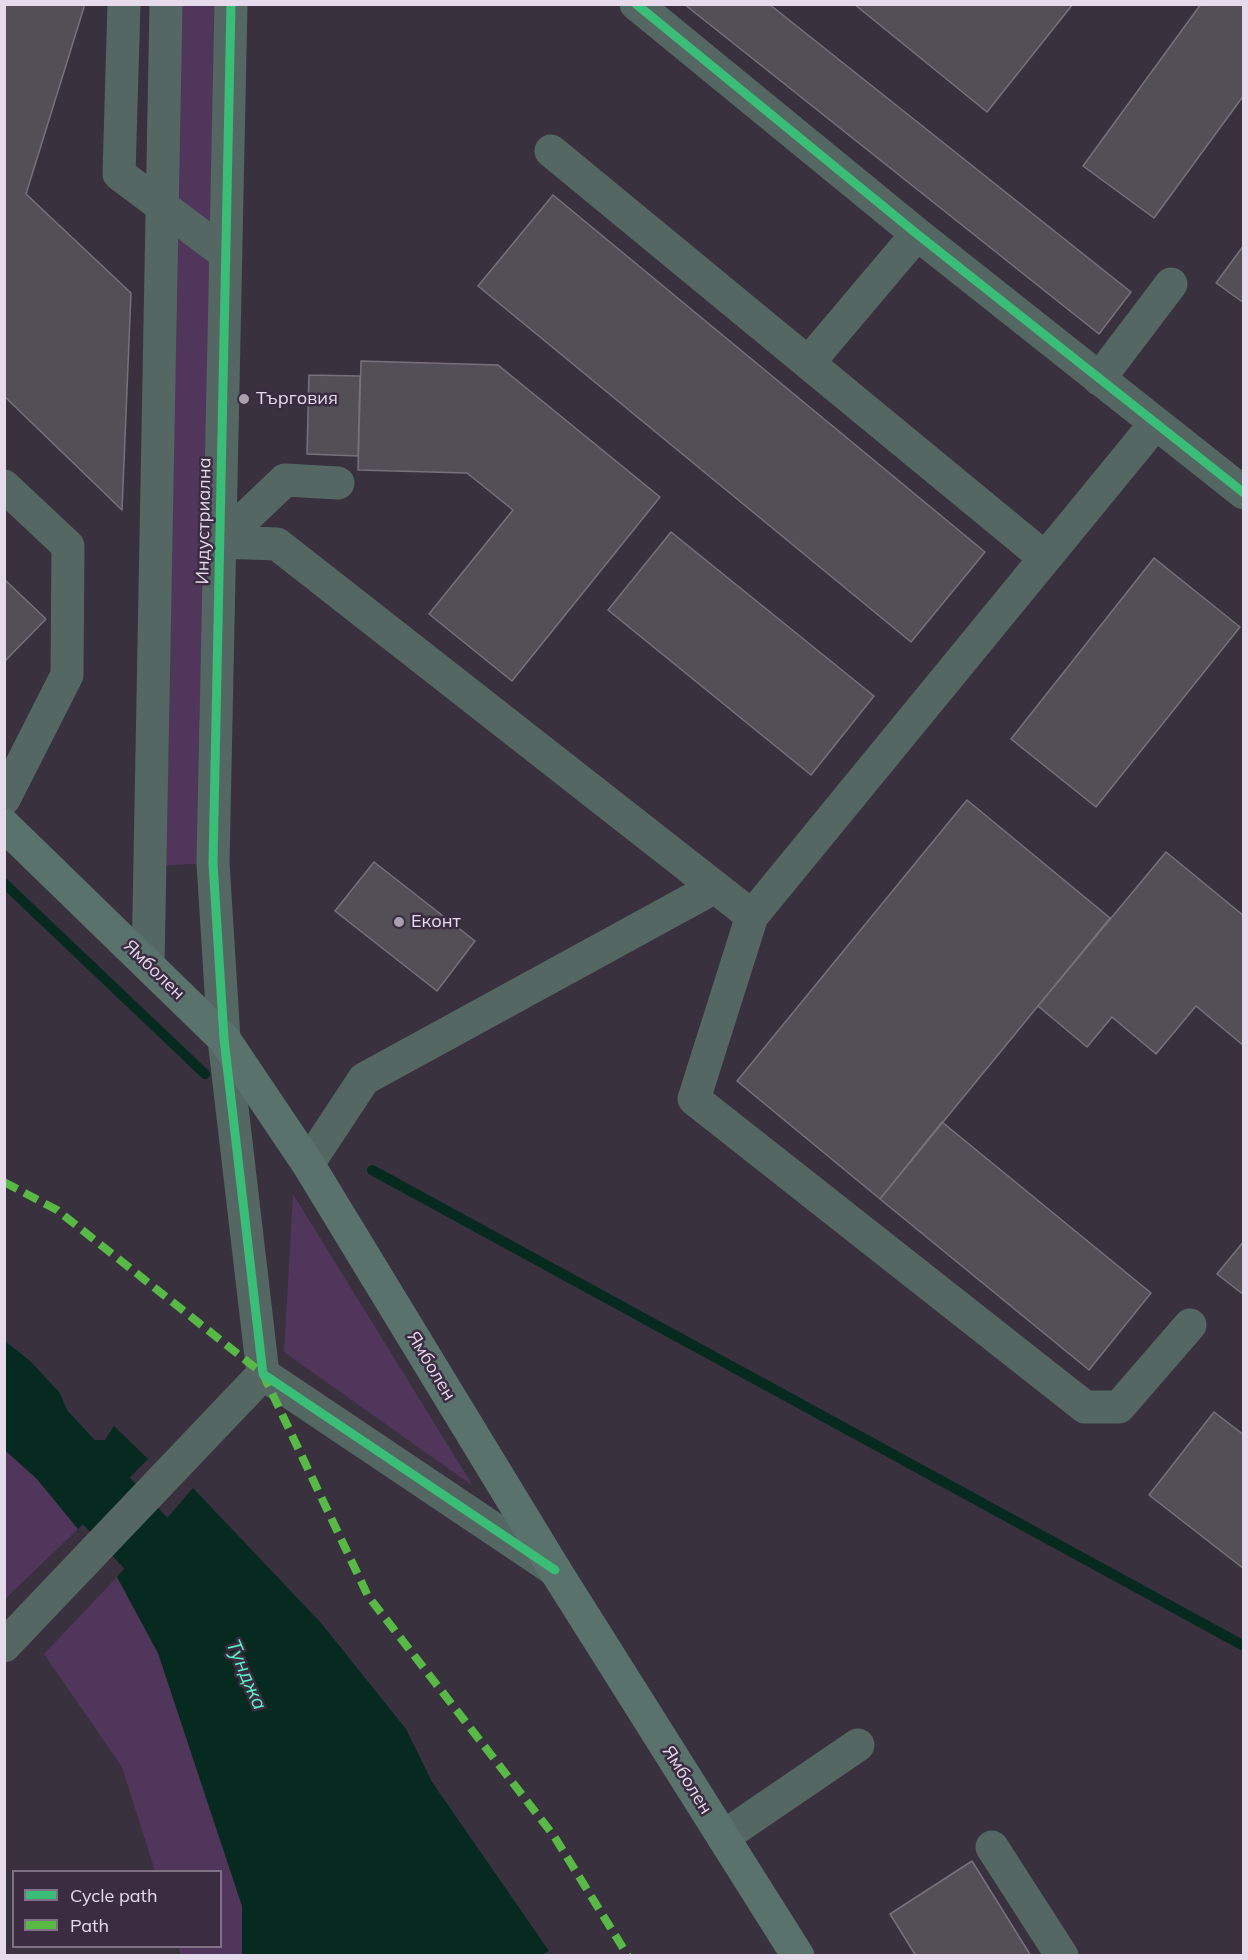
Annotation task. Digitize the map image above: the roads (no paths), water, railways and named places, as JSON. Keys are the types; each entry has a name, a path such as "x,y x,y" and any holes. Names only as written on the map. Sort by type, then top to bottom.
{"main road":[{"name":"Ямболен","path":"4,825 224,1039 308,1164 555,1570 798,1956"}],"street":[{"path":"124,4 118,174 226,254"},
{"path":"148,965 166,4"},
{"name":"Индустриална","path":"231,4 213,863 224,1039 263,1374"},
{"path":"636,4 917,234 1155,424 1242,489"},
{"path":"551,151 1046,558"},
{"path":"809,362 917,234"},
{"path":"1099,379 1171,284"},
{"path":"1155,424 752,916 694,1099 1085,1407 1119,1407 1190,1325"},
{"path":"220,542 285,480 338,483"},
{"path":"4,486 68,546 67,675 4,799"},
{"path":"220,542 276,544 752,916"},
{"path":"308,1164 364,1080 715,887"},
{"path":"4,1646 263,1374 555,1570"},
{"path":"723,1837 858,1745"},
{"path":"992,1847 1062,1956"}],"water":[{"path":"5,1341 30,1361 60,1393 79,1440 105,1440 114,1426 148,1459 78,1529 37,1479 5,1450"},
{"path":"193,1488 321,1623 406,1729 432,1782 549,1951 539,1956 242,1955 242,1906 158,1653 117,1577"}],"waterway":[{"path":"4,883 205,1074"},
{"path":"372,1170 1244,1646"},
{"name":"Тунджа","path":"4,1391 208,1610"}],"place":[{"name":"Търговия","path":"244,399"},
{"name":"Еконт","path":"399,922"}]}
